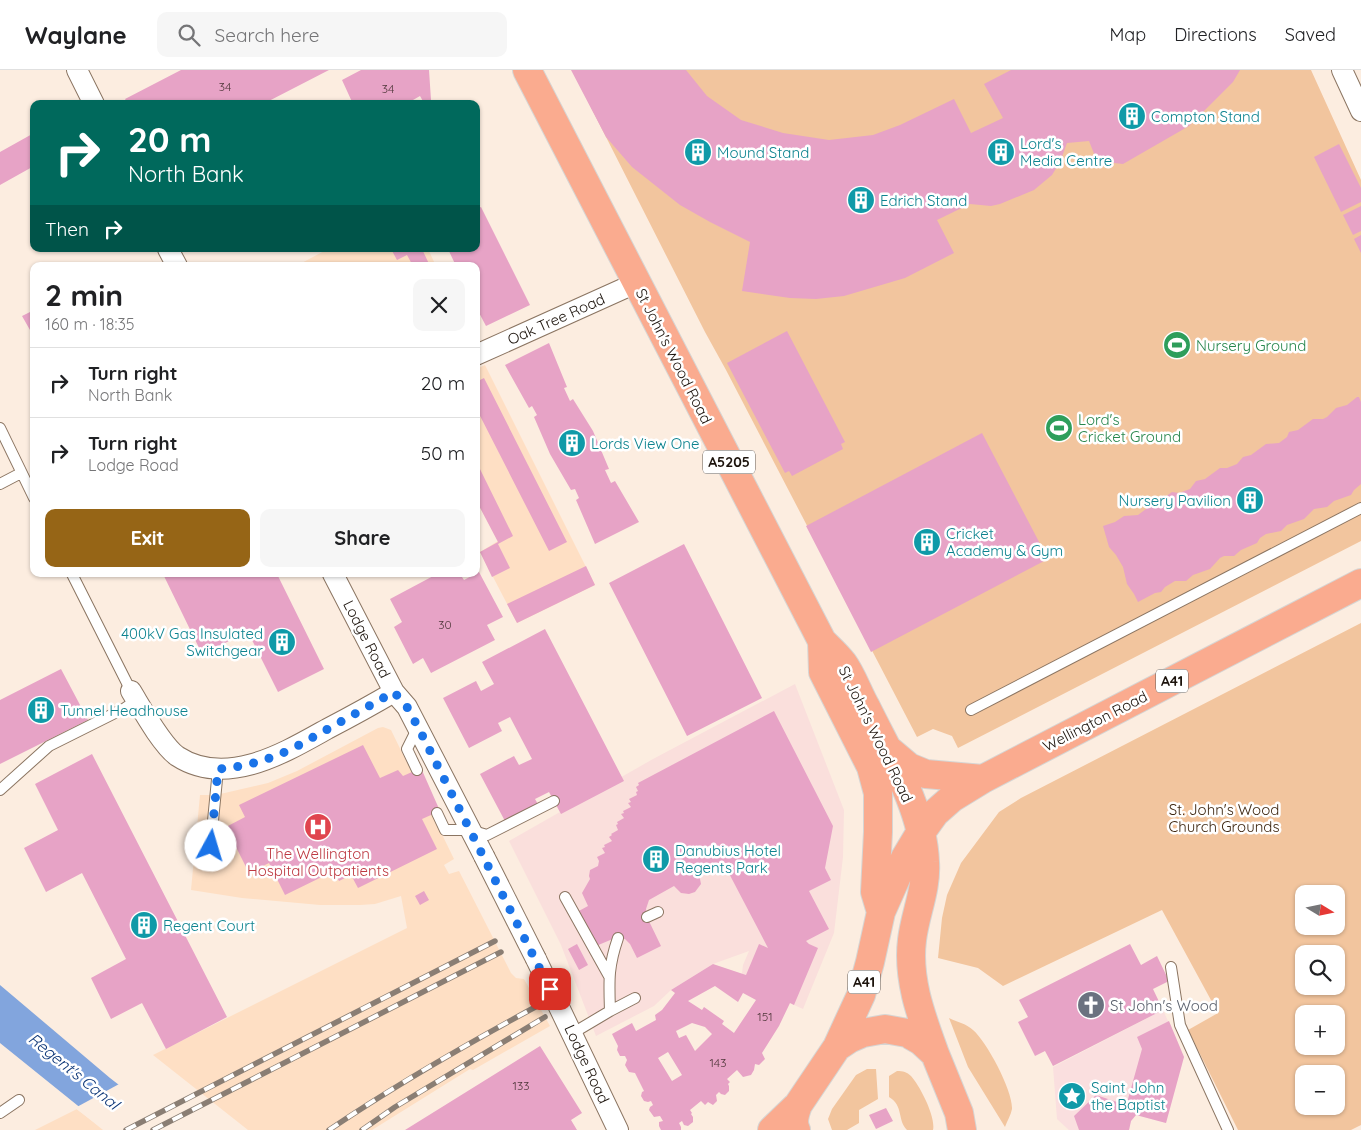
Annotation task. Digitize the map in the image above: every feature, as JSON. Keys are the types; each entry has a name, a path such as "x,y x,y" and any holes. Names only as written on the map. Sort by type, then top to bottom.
{"highway":[{"name":"St John's Wood Road","path":"527,70 822,641 844,664 902,780 921,832"},
{"name":"Wellington Road","path":"837,1047 861,995 881,912 905,858 921,832 941,806 983,779 1361,583"},
{"name":"St John's Wood Road","path":"822,641 823,672 871,767 878,793 876,892 881,912"},
{"name":"A5205","path":"887,750 909,767 926,774 983,779"},
{"path":"921,832 926,871 912,940 912,974 920,1012 961,1121 962,1130"},
{"path":"837,1047 863,1033 885,1029 907,1033 921,1041 935,1054"},
{"name":"A41","path":"772,1130 797,1118 837,1047"}],"street":[{"path":"77,70 92,100"},
{"path":"1342,70 1361,110"},
{"name":"Oak Tree Road","path":"480,353 636,283"},
{"name":"Lodge Road","path":"336,577 394,692 407,707 418,727 484,856 618,1130"},
{"path":"134,695 166,745 176,755 186,761 218,769 248,765 275,757 394,692"}],"lane":[{"path":"0,428 30,490"},
{"path":"0,484 21,473"},
{"path":"971,710 1361,508"},
{"path":"0,790 49,746 125,708 134,695 74,577"},
{"path":"416,770 407,749 418,727"},
{"path":"209,862 218,769"},
{"path":"437,812 445,830 470,830 487,835 554,801"},
{"path":"565,897 609,976"},
{"path":"647,917 658,912"},
{"path":"610,1011 609,976 612,956 618,938"},
{"path":"1170,967 1180,1025 1228,1130"},
{"path":"572,1033 635,998"},
{"path":"0,1113 19,1100"}],"shaded area":[{"path":"322,252 429,252 434,262 304,262"},
{"path":"485,365 595,585 517,623 480,552 498,541 480,507 480,367"},
{"path":"795,684 844,810 843,857 834,933 803,1009 741,981 743,965 749,951 713,964 671,990 654,1006 596,1036 561,945 509,841 653,759"},
{"path":"383,727 391,730 454,859 444,865 449,874 459,871 511,973 516,978 524,979 550,1026 473,1070 470,1069 372,1130 248,1130 153,1055 407,928 401,896 375,904 320,905 242,898 191,890 200,795 216,795 268,783 297,771"},
{"path":"1163,1010 1184,1057 1166,1123 1136,1115 1131,1121 1129,1130 1069,1130 1057,1119 1053,1067"},
{"path":"77,1109 103,1130 35,1130"}],"green space":[{"name":"Lord's Cricket Ground","path":"572,70 1311,70 1361,180 1361,541 958,748 952,736 933,729 917,737 705,332"},
{"name":"St. John's Wood Church Grounds","path":"1361,623 1361,1125 1351,1130 1238,1130 1188,1030 1218,1013 1162,910 1003,986 978,968 938,958 942,918 947,895 961,863 999,812 1021,798"},
{"path":"949,1018 971,1028 979,1036 998,1067 1008,1091 1012,1109 1005,1127 968,1067"},
{"path":"867,1069 876,1069 878,1099 859,1110 859,1123 847,1130 832,1130 828,1119 832,1109 856,1075"},
{"path":"897,1071 905,1072 919,1087 930,1110 933,1130 907,1130 904,1126 897,1105 889,1097 889,1076"}],"water":[{"name":"Regent's Canal","path":"0,985 110,1078 177,1130 108,1130 0,1043"}],"pier":[{"path":"121,1083 179,1130 104,1130 75,1108"}],"building":[{"path":"181,70 329,70 271,100 125,99"},
{"path":"361,70 429,70 431,100 422,100 420,96 413,100 351,100 342,80"},
{"path":"571,70 686,70 707,96 741,120 783,133 829,140 873,135 900,125 954,99 971,133 1003,118 984,84 1011,70 1240,70 1233,82 1189,126 1123,164 1097,161 1089,141 1067,143 1060,162 1052,175 1034,190 991,206 970,204 937,220 954,253 905,278 844,296 816,299 790,298 742,291 750,242 680,205 632,167 606,137"},
{"path":"30,135 30,168 0,185 0,152"},
{"path":"1339,144 1361,188 1361,202 1341,212 1314,157"},
{"path":"1361,206 1361,231 1353,235 1343,215"},
{"path":"480,207 530,305 486,326 480,315 480,262 454,262 449,252 480,252"},
{"path":"1361,235 1361,253 1354,239"},
{"path":"393,252 423,252 428,262 411,262 407,255 397,260"},
{"path":"30,312 30,330 22,316"},
{"path":"787,331 845,442 841,444 843,449 792,476 789,471 785,473 727,363"},
{"name":"Lords View One","path":"549,343 567,387 564,388 570,401 573,399 593,431 609,469 605,470 611,483 615,481 639,522 595,544 576,500 579,498 575,489 571,490 550,454 534,417 537,415 532,406 529,408 505,365"},
{"path":"484,378 567,542 549,551 480,416 480,380"},
{"name":"Nursery Pavilion","path":"1359,397 1361,402 1361,484 1351,495 1334,501 1327,507 1314,509 1304,519 1287,525 1281,531 1266,534 1257,543 1241,550 1234,556 1220,558 1210,569 1193,575 1186,581 1175,581 1161,592 1138,602 1127,584 1123,567 1109,547 1103,526 1115,522 1124,516 1138,515 1148,505 1161,500 1172,492 1179,493 1190,489 1196,481 1205,479 1220,468 1227,468 1237,464 1243,457 1251,455 1266,444 1279,443 1287,437 1289,432 1298,430 1313,419 1327,417 1336,408 1347,405"},
{"name":"Cricket Academy & Gym","path":"982,433 1048,559 871,652 806,526"},
{"path":"480,469 513,536 498,544 510,568 492,577 480,552 498,542 480,508"},
{"path":"684,544 762,698 687,736 609,583"},
{"path":"586,566 595,585 517,623 507,604"},
{"path":"480,574 503,617 487,625 495,640 431,673 423,658 413,664 394,627 402,622 390,599 431,577 462,577 464,580 470,577 480,577"},
{"name":"400kV Gas Insulated Switchgear","path":"164,577 278,577 324,669 278,692 248,632 202,654"},
{"path":"545,629 624,781 561,814 549,792 535,799 539,806 506,823 480,774 514,756 519,765 532,759 510,717 498,723 502,731 469,748 443,698 476,681 481,691 494,684 482,662"},
{"name":"Tunnel Headhouse","path":"61,669 88,720 0,764 0,700"},
{"name":"Danubius Hotel Regents Park","path":"774,711 833,826 825,868 831,880 809,891 829,929 806,941 818,948 794,1005 790,1003 779,1026 762,1053 765,1059 759,1065 755,1064 751,1075 743,1077 737,1070 727,1079 730,1082 728,1084 729,1091 725,1095 719,1092 716,1095 717,1101 713,1105 708,1102 705,1105 701,1101 690,1110 693,1122 688,1126 684,1125 682,1121 679,1123 681,1130 661,1130 659,1122 663,1121 660,1116 654,1117 649,1110 653,1105 651,1101 644,1101 641,1096 644,1091 635,1073 629,1072 625,1065 627,1060 625,1056 620,1056 617,1050 618,1046 612,1034 632,1023 636,1031 656,1020 655,1015 662,1010 675,993 671,990 713,964 746,975 759,944 768,948 723,862 699,874 701,884 695,892 689,894 681,893 674,886 649,900 646,909 647,917 661,946 637,958 630,944 625,939 615,938 596,946 577,912 588,906 582,893 590,879 590,870 598,866 599,861 597,857 605,853 602,848 605,847 604,845 612,841 609,837 618,830 617,822 624,818 621,814 631,807 628,803 631,802 629,799 637,795 636,787 639,785 638,783","holes":["715,986 738,1002 743,993 756,1000 734,1033 722,1024 724,1021 704,1007 702,1010 688,1001","692,1023 705,1027 712,1034 695,1051 686,1035 679,1038 676,1031","668,1052 682,1075 672,1081 658,1058"]},
{"name":"The Wellington Hospital Outpatients","path":"363,745 380,778 398,770 403,776 421,768 440,811 422,819 437,849 358,888 351,875 339,881 334,871 285,895 269,863 249,873 226,827 245,817 239,805"},
{"name":"Regent Court","path":"92,754 227,1017 166,1049 142,1003 111,1019 91,978 126,959 82,873 46,892 24,848 58,830 35,784"},
{"path":"424,891 429,900 420,905 415,896"},
{"path":"577,944 588,965 579,970 568,949"},
{"name":"St John's Wood","path":"1130,944 1141,965 1157,956 1169,981 1153,989 1163,1010 1053,1066 1045,1051 1035,1056 1018,1022 1028,1017 1019,1000"},
{"path":"1169,1021 1184,1057 1166,1123 1136,1115 1131,1121 1129,1130 1079,1130 1074,1116 1096,1095 1120,1103 1128,1099 1142,1049 1137,1037"},
{"path":"540,1046 582,1113 571,1120 577,1130 405,1130"},
{"path":"886,1108 893,1121 876,1129 869,1115"}],"railway":[{"path":"126,1130 495,941"},
{"path":"153,1130 501,952"},
{"path":"329,1130 432,1065 539,1005"},
{"path":"362,1130 395,1107 545,1017"}],"place":[{"name":"Compton Stand","path":"1132,116"},
{"name":"Mound Stand","path":"698,152"},
{"name":"Lord's Media Centre","path":"1001,152"},
{"name":"Edrich Stand","path":"861,200"},
{"name":"Nursery Ground","path":"1177,345"},
{"name":"Lord's Cricket Ground","path":"1059,428"},
{"name":"Lords View One","path":"572,443"},
{"name":"Nursery Pavilion","path":"1250,500"},
{"name":"Cricket Academy & Gym","path":"927,542"},
{"name":"400kV Gas Insulated Switchgear","path":"282,642"},
{"name":"Tunnel Headhouse","path":"41,710"},
{"name":"The Wellington Hospital Outpatients","path":"318,827"},
{"name":"Danubius Hotel Regents Park","path":"656,859"},
{"name":"Regent Court","path":"144,925"},
{"name":"St John's Wood","path":"1091,1005"},
{"name":"Saint John the Baptist","path":"1072,1096"}],"route":[{"path":"211,846 218,769 234,768 275,757 394,692 407,707 418,727 550,989"}]}
